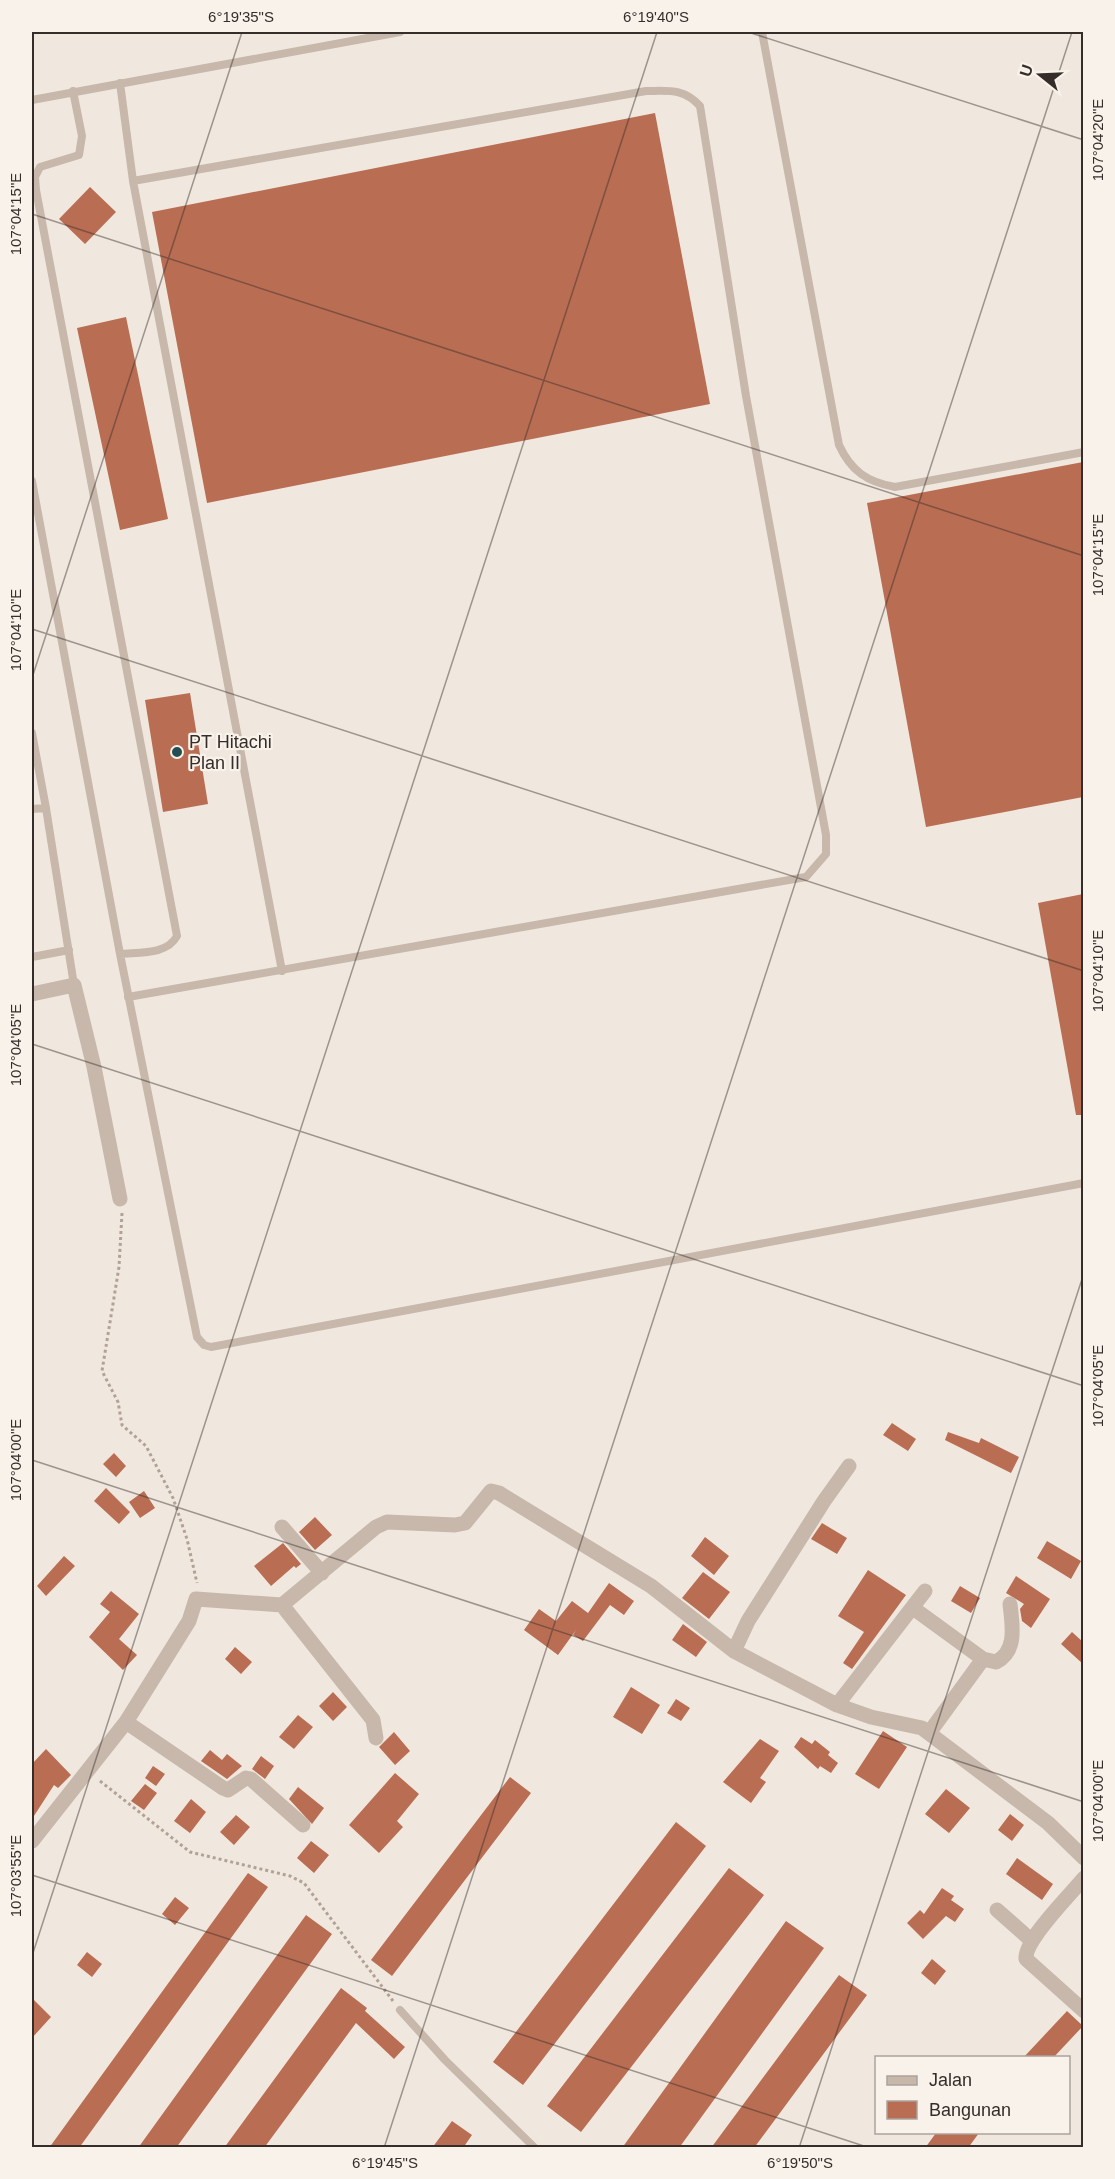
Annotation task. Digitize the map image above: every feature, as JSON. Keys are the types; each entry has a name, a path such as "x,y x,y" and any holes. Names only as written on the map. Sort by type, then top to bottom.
{"street":[{"path":"32,994 74,986 94,1067 120,1199"},
{"path":"734,1651 748,1621 849,1466"},
{"path":"32,1840 126,1722 189,1621 196,1599 282,1605 376,1527 387,1522 455,1525 465,1522 491,1491 498,1493 651,1586 734,1651 837,1705 871,1717 922,1728 1048,1823 1083,1858"},
{"path":"282,1527 322,1573"},
{"path":"837,1705 925,1591"},
{"path":"282,1605 373,1720 376,1738"},
{"path":"913,1608 983,1659 996,1662 1010,1647 1012,1629 1010,1605"},
{"path":"929,1733 983,1659"},
{"path":"126,1722 223,1788 228,1790 246,1778 251,1779 303,1825"},
{"path":"1083,1878 1027,1948 1026,1959 1083,2011"},
{"path":"998,1910 1032,1941"}],"lane":[{"path":"32,100 400,32"},
{"path":"762,32 840,445 846,460 859,474 875,483 895,487 1083,452"},
{"path":"120,83 133,181 282,971"},
{"path":"128,997 806,877 826,854 826,835 746,396 700,106 690,96 683,93 646,90 133,181"},
{"path":"73,91 82,136 79,155 40,166 35,177 36,190 177,936 173,943 164,949 120,954"},
{"path":"32,482 128,997 200,1342 211,1347 1083,1183"},
{"path":"32,733 74,986"},
{"path":"32,809 46,808"},
{"path":"32,957 69,950"},
{"path":"400,2010 445,2060 535,2148"}],"path":[{"path":"120,1199 122,1234 102,1371 118,1401 122,1425 146,1446 173,1498 188,1539 197,1580 196,1599"},
{"path":"87,1771 190,1852 290,1876 304,1883 400,2010"}],"building":[{"path":"655,113 710,404 207,503 152,212"},
{"path":"90,187 116,212 85,244 59,219"},
{"path":"126,317 168,519 120,530 77,328"},
{"path":"1083,462 1083,797 926,827 867,503"},
{"name":"PT Hitachi Plan II","path":"190,693 208,804 163,812 145,700"},
{"path":"1083,894 1083,1115 1076,1115 1038,903"},
{"path":"892,1423 916,1439 908,1451 883,1435"},
{"path":"948,1432 979,1443 981,1438 1019,1457 1011,1473 945,1440"},
{"path":"114,1453 126,1466 116,1477 103,1464"},
{"path":"106,1488 130,1512 119,1524 94,1501"},
{"path":"144,1491 155,1508 140,1518 129,1502"},
{"path":"315,1517 332,1535 315,1550 299,1532"},
{"path":"822,1523 847,1538 837,1554 811,1539"},
{"path":"705,1537 729,1556 714,1575 691,1556"},
{"path":"1047,1541 1081,1561 1071,1579 1037,1558"},
{"path":"283,1543 301,1564 296,1568 294,1566 271,1586 254,1566"},
{"path":"64,1556 75,1566 46,1596 37,1586"},
{"path":"868,1570 906,1595 852,1669 843,1663 864,1632 838,1616"},
{"path":"703,1572 730,1592 709,1619 682,1598"},
{"path":"1016,1576 1050,1599 1031,1628 1022,1621 1020,1609 1024,1604 1006,1593"},
{"path":"609,1583 634,1601 624,1615 610,1605 583,1641 573,1635 576,1630 558,1655 524,1630 539,1609 556,1621 572,1601 588,1613"},
{"path":"960,1586 980,1598 971,1613 951,1601"},
{"path":"111,1591 139,1614 119,1639 137,1655 123,1670 89,1637 110,1612 100,1604"},
{"path":"683,1624 707,1642 696,1657 672,1640"},
{"path":"1072,1632 1083,1642 1083,1664 1061,1644"},
{"path":"235,1647 252,1662 241,1674 225,1659"},
{"path":"631,1687 660,1705 642,1734 613,1717"},
{"path":"333,1692 347,1707 333,1721 319,1706"},
{"path":"676,1699 690,1708 681,1721 667,1713"},
{"path":"298,1715 313,1727 294,1749 279,1737"},
{"path":"883,1731 907,1747 879,1789 855,1774"},
{"path":"394,1732 410,1751 395,1765 379,1747"},
{"path":"801,1737 812,1744 815,1740 830,1752 828,1755 838,1763 831,1773 820,1766 818,1769 794,1747"},
{"path":"760,1739 779,1751 760,1778 766,1782 751,1803 723,1782"},
{"path":"46,1749 71,1775 58,1788 54,1785 32,1819 32,1764"},
{"path":"210,1750 222,1760 227,1754 242,1766 227,1779 201,1761"},
{"path":"261,1756 274,1766 265,1779 252,1769"},
{"path":"153,1766 165,1774 156,1786 145,1778"},
{"path":"395,1773 419,1794 397,1821 403,1827 379,1853 349,1825"},
{"path":"510,1777 531,1793 392,1976 371,1960"},
{"path":"145,1784 157,1793 144,1810 131,1801"},
{"path":"298,1787 324,1808 312,1824 289,1799"},
{"path":"946,1789 970,1808 949,1833 925,1814"},
{"path":"191,1799 206,1812 190,1833 174,1821"},
{"path":"1010,1814 1024,1825 1012,1841 998,1830"},
{"path":"236,1815 250,1827 234,1845 220,1832"},
{"path":"676,1822 706,1846 523,2085 493,2062"},
{"path":"311,1841 329,1855 314,1873 297,1858"},
{"path":"1017,1858 1053,1884 1042,1900 1006,1874"},
{"path":"729,1868 764,1895 581,2132 547,2106"},
{"path":"248,1873 268,1887 79,2148 49,2148"},
{"path":"942,1888 954,1896 951,1900 964,1909 955,1922 946,1916 923,1939 907,1923 920,1910 924,1914"},
{"path":"175,1897 189,1908 175,1925 162,1914"},
{"path":"306,1915 332,1934 176,2148 138,2148"},
{"path":"786,1921 824,1948 679,2148 622,2148"},
{"path":"87,1952 102,1964 92,1977 77,1965"},
{"path":"932,1959 946,1971 935,1985 921,1973"},
{"path":"839,1975 867,1995 754,2148 711,2148"},
{"path":"341,1988 367,2008 365,2011 405,2047 394,2059 356,2023 264,2148 224,2148"},
{"path":"32,1998 51,2017 32,2038"},
{"path":"1067,2011 1083,2026 1055,2056 1025,2056"},
{"path":"452,2121 472,2135 463,2148 432,2148"},
{"path":"935,2134 978,2134 968,2148 925,2148"}],"place":[{"name":"PT Hitachi Plan II","path":"177,752"}]}
